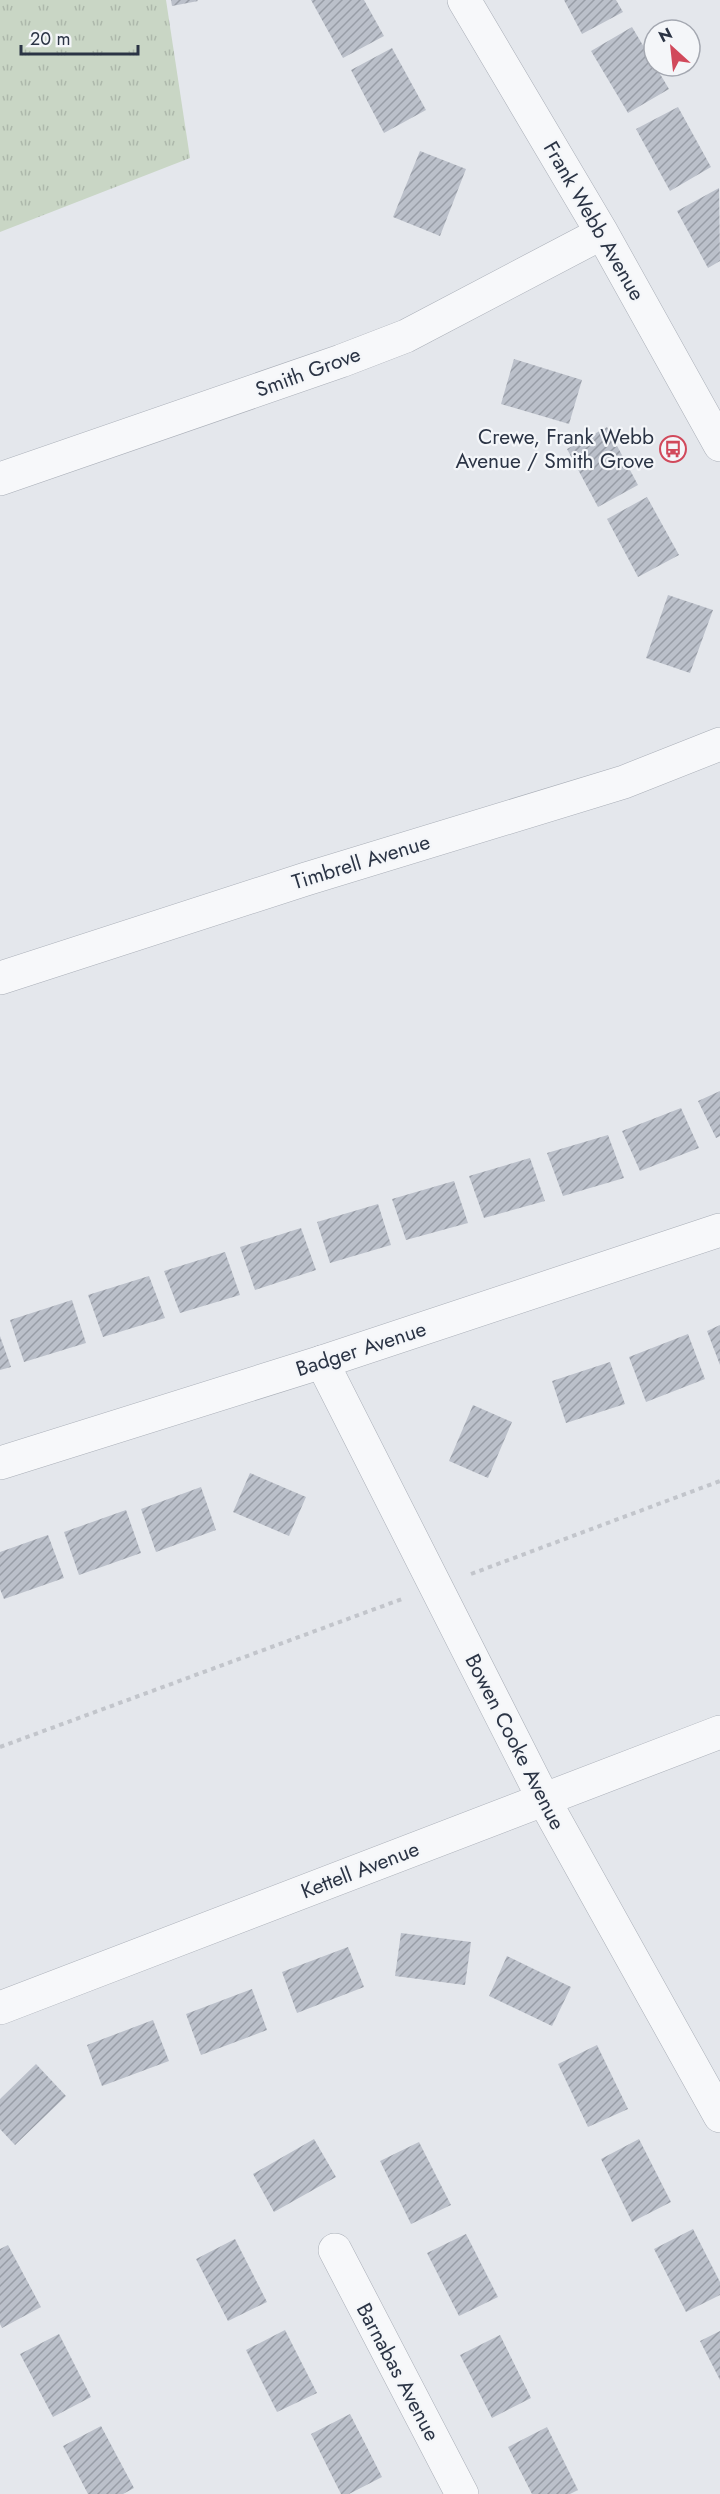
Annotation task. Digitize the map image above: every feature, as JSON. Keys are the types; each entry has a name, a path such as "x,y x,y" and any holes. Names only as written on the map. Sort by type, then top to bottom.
{"street":[{"name":"Frank Webb Avenue","path":"464,0 602,233 720,444"},
{"name":"Smith Grove","path":"0,479 341,361 406,336 602,233"},
{"name":"Timbrell Avenue","path":"0,978 306,879 624,782 720,744"},
{"name":"Badger Avenue","path":"0,1463 322,1362 720,1230"},
{"name":"Bowen Cooke Avenue","path":"322,1362 544,1800 720,2116"},
{"name":"Kettell Avenue","path":"0,2008 720,1732"},
{"name":"Barnabas Avenue","path":"335,2250 462,2494"}],"path":[{"path":"0,1747 720,1481"}],"green space":[{"path":"0,0 166,0 190,158 0,232"}],"building":[{"path":"171,0 197,0 198,1 172,6"},
{"path":"311,0 364,0 384,36 343,58"},
{"path":"564,0 616,0 623,12 582,34"},
{"path":"632,27 642,44 642,78 662,78 669,89 628,113 591,51"},
{"path":"392,48 426,110 384,133 351,70"},
{"path":"678,107 711,167 670,191 636,129"},
{"path":"420,151 466,169 440,236 393,217"},
{"path":"719,188 720,261 708,268 677,211"},
{"path":"514,359 582,380 569,424 501,404"},
{"path":"607,427 638,485 598,507 567,449"},
{"path":"647,497 679,555 638,577 607,519"},
{"path":"668,595 713,610 690,673 646,658"},
{"path":"720,1091 720,1136 716,1138 698,1101"},
{"path":"681,1108 699,1148 640,1171 622,1131"},
{"path":"608,1135 624,1178 563,1196 547,1153"},
{"path":"530,1158 545,1201 484,1218 469,1176"},
{"path":"454,1181 468,1223 406,1240 392,1199"},
{"path":"378,1204 391,1245 330,1263 317,1222"},
{"path":"301,1228 316,1270 255,1290 240,1247"},
{"path":"225,1252 240,1295 180,1313 164,1271"},
{"path":"149,1276 165,1318 103,1337 88,1295"},
{"path":"72,1300 86,1343 24,1362 10,1320"},
{"path":"720,1325 720,1365 707,1331"},
{"path":"688,1334 705,1379 646,1402 629,1357"},
{"path":"0,1336 11,1367 0,1370"},
{"path":"610,1362 625,1404 566,1423 552,1381"},
{"path":"473,1405 512,1422 488,1478 449,1461"},
{"path":"250,1473 306,1497 289,1536 233,1512"},
{"path":"201,1487 216,1530 156,1552 141,1509"},
{"path":"126,1510 141,1553 79,1575 64,1532"},
{"path":"48,1535 64,1578 4,1599 0,1589 0,1552"},
{"path":"401,1933 471,1942 465,1985 395,1976"},
{"path":"348,1947 364,1987 297,2013 282,1972"},
{"path":"507,1956 571,1987 552,2026 489,1996"},
{"path":"252,1989 267,2030 201,2055 186,2014"},
{"path":"153,2020 169,2061 102,2086 87,2045"},
{"path":"597,2045 628,2109 588,2127 558,2064"},
{"path":"36,2064 66,2096 15,2145 0,2129 0,2099"},
{"path":"314,2139 336,2177 274,2212 253,2174"},
{"path":"639,2139 671,2202 632,2222 601,2159"},
{"path":"419,2142 451,2205 411,2224 380,2161"},
{"path":"693,2229 720,2282 720,2295 686,2312 654,2249"},
{"path":"466,2234 498,2297 459,2316 427,2253"},
{"path":"235,2239 267,2302 228,2321 196,2259"},
{"path":"8,2245 41,2307 2,2328 0,2324 0,2249"},
{"path":"285,2330 317,2393 277,2412 246,2350"},
{"path":"720,2331 720,2380 700,2341"},
{"path":"59,2334 91,2397 53,2417 20,2354"},
{"path":"500,2335 531,2398 492,2418 460,2355"},
{"path":"350,2414 382,2477 349,2494 341,2494 311,2434"},
{"path":"101,2426 134,2488 123,2494 88,2494 63,2446"},
{"path":"547,2427 578,2490 570,2494 532,2494 508,2447"}],"place":[{"name":"Crewe, Frank Webb Avenue / Smith Grove","path":"673,449"}]}
